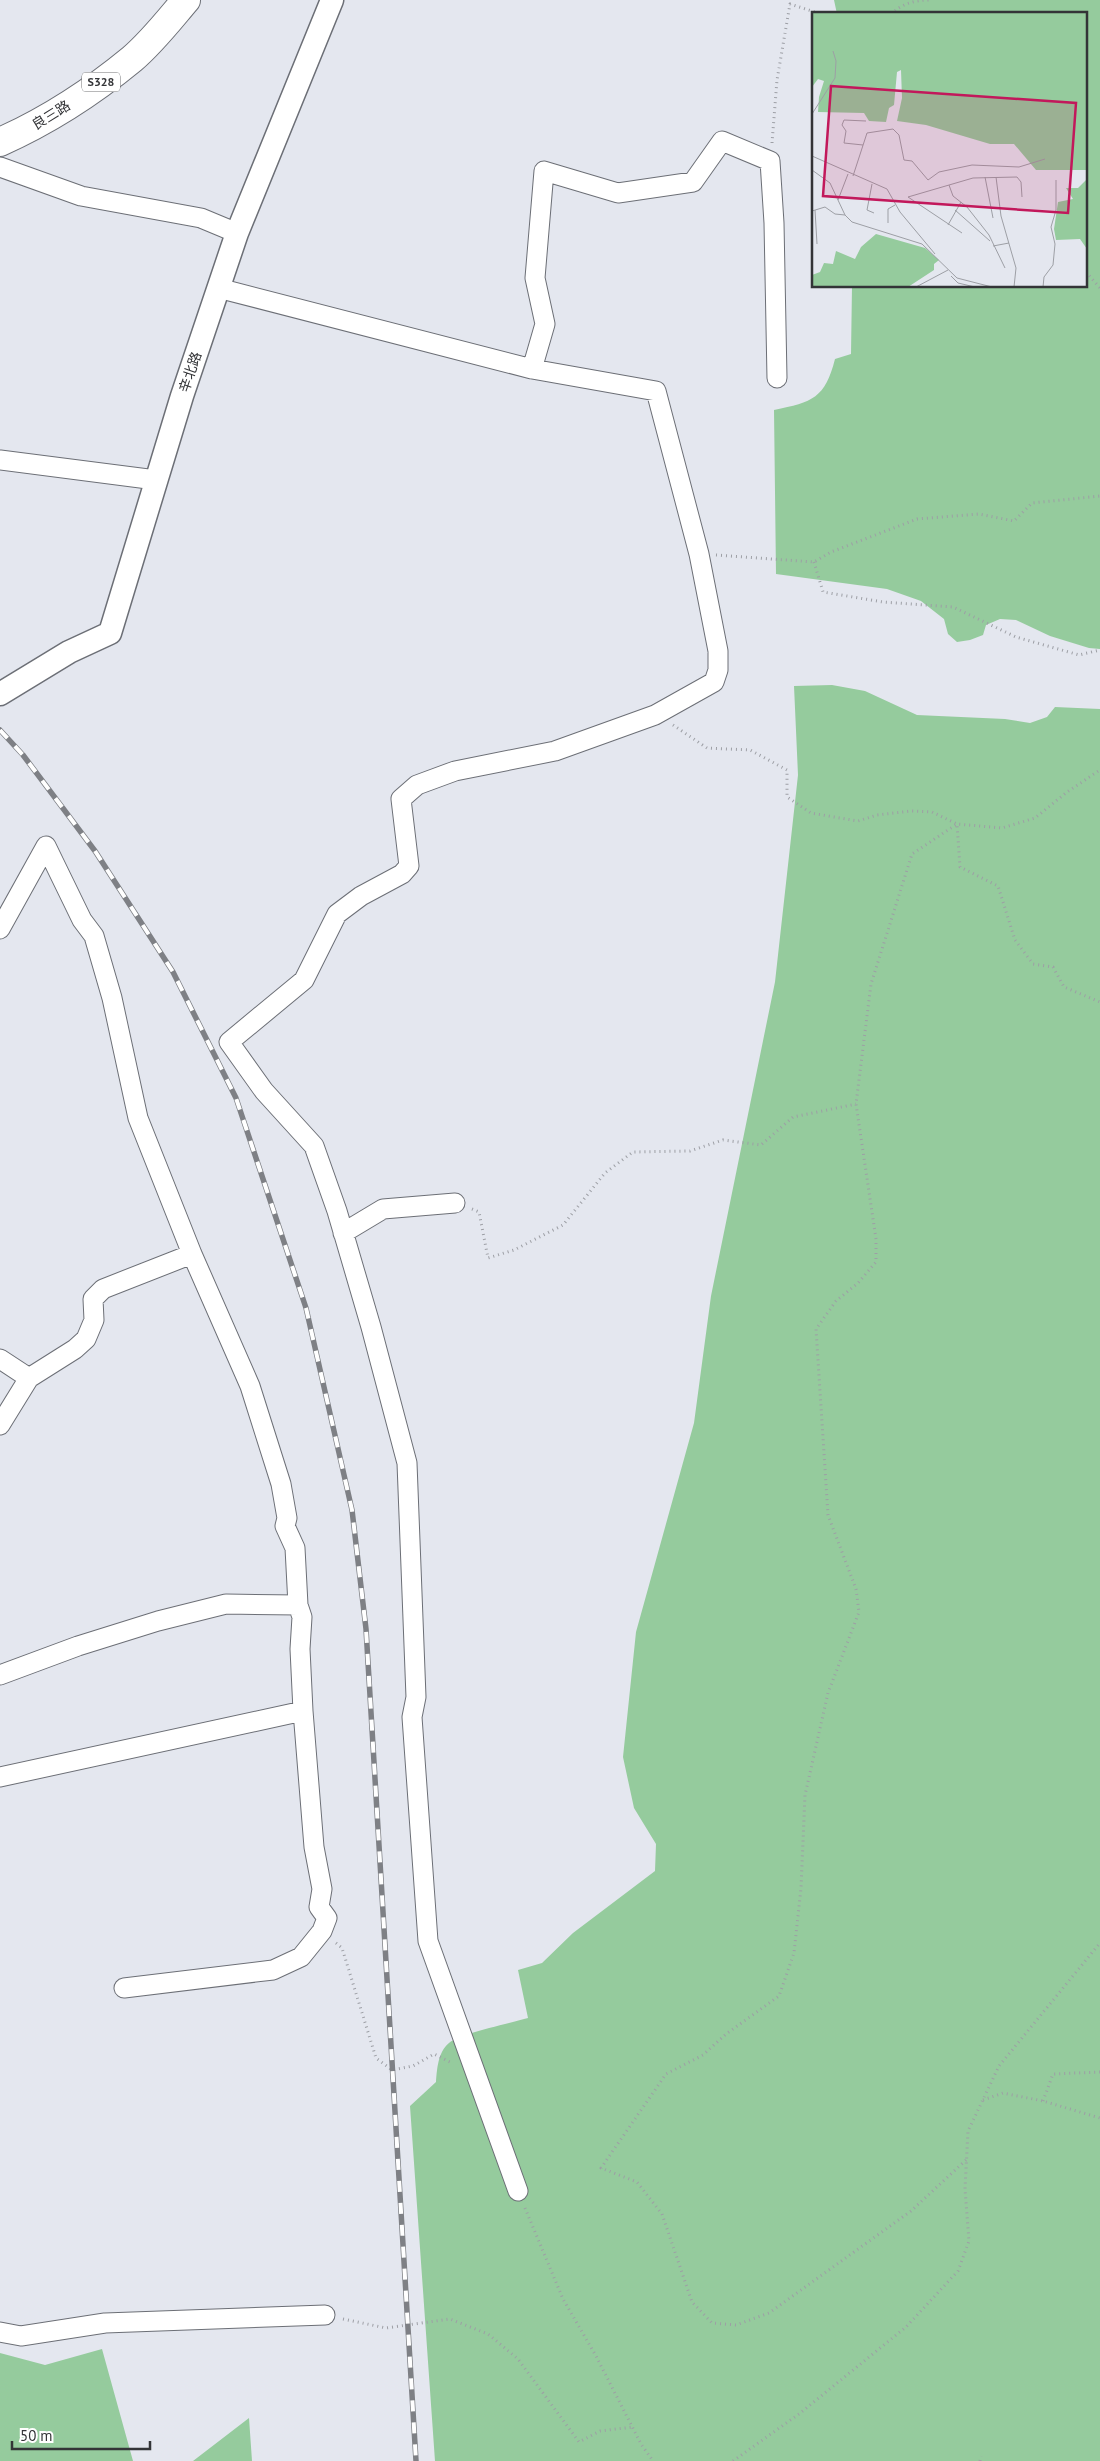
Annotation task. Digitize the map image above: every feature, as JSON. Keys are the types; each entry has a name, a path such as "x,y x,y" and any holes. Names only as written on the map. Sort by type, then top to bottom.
{"main road":[{"name":"良三路","path":"0,142 28,130 84,95 133,58 186,0"}],"street":[{"name":"辛北路","path":"0,694 69,652 110,633 156,480 237,233 332,0"},
{"path":"532,369 544,324 535,278 544,171 618,193 693,182 722,141 770,162 774,223 777,378"},
{"path":"0,167 81,196 201,218 237,233"},
{"path":"218,288 532,369 656,391 699,554 718,651 718,670 714,682 644,719 555,751 456,771 417,785 401,798 409,866 402,874 361,896 337,914 304,980 229,1042 264,1091 314,1146 343,1233 371,1327 407,1463 416,1698 412,1717 428,1941 518,2191"},
{"path":"0,460 156,480"},
{"path":"0,929 46,846 82,920 94,936 112,998 138,1118 192,1254 250,1386 281,1484 287,1518 285,1526 296,1548 298,1605 302,1617 300,1649 303,1711 314,1847 322,1889 319,1907 327,1918 322,1931 301,1957 273,1970 124,1988"},
{"path":"343,1233 383,1209 455,1203"},
{"path":"0,1425 29,1378 75,1350 86,1338 94,1320 93,1299 104,1289 192,1254"},
{"path":"0,1359 29,1378"},
{"path":"0,1675 78,1646 158,1621 226,1604 298,1605"},
{"path":"0,1777 303,1711"},
{"path":"0,2332 22,2336 105,2323 325,2315"}],"path":[{"path":"893,12 900,6 918,0 929,0"},
{"path":"770,162 777,80 790,4 815,12"},
{"path":"1088,274 1100,288"},
{"path":"699,554 814,562 831,552 917,519 979,514 1014,521 1032,503 1100,496"},
{"path":"814,562 823,592 883,602 952,607 1016,638 1079,656 1100,650"},
{"path":"644,719 674,725 707,748 750,750 787,770 787,797 811,812 858,821 911,811 932,812 957,824 1002,828 1035,818 1067,792 1100,770"},
{"path":"957,824 960,867 998,886 1015,940 1033,964 1053,967 1064,987 1100,1002"},
{"path":"957,824 912,854 871,984 856,1104 876,1239 876,1262 858,1283 836,1301 816,1329 828,1515 856,1589 859,1612 828,1693 805,1795 801,1888 794,1953 779,1996 726,2034 703,2055 666,2074 601,2168 637,2182 662,2214 692,2302 712,2323 736,2325 769,2313 911,2212 966,2160"},
{"path":"455,1203 479,1212 488,1258 514,1250 564,1225 605,1173 633,1152 690,1151 723,1140 760,1145 793,1117 856,1104"},
{"path":"322,1931 342,1948 376,2058 392,2070 412,2066 434,2054 476,2075"},
{"path":"734,2461 799,2414 906,2327 958,2271 970,2241 965,2189 968,2132 999,2066 1100,1943"},
{"path":"1043,2101 1053,2074 1100,2072"},
{"path":"983,2100 1003,2093 1043,2101 1100,2118"},
{"path":"518,2191 563,2299 596,2356 632,2427 653,2461"},
{"path":"325,2315 386,2328 450,2319 488,2334 518,2359 579,2442 600,2431 632,2427"},
{"path":"980,2461 981,2456"}],"green space":[{"path":"834,0 1100,0 1100,649 1089,648 1050,636 1016,620 1000,619 986,625 983,635 957,642 948,634 944,619 921,601 887,589 776,574 774,410 808,401 815,396 827,382 835,359 851,354 852,288 1088,288 1088,12 837,12"},
{"path":"832,685 865,691 917,715 1005,719 1030,723 1047,717 1055,707 1100,709 1100,2461 435,2461 410,2106 436,2082 440,2056 449,2043 475,2032 528,2018 518,1970 542,1963 573,1933 655,1871 656,1844 634,1808 623,1757 636,1632 694,1423 711,1296 775,982 798,775 794,686"},
{"path":"102,2349 133,2461 0,2461 0,2353 45,2365"},
{"path":"249,2418 252,2461 193,2461"}],"railway":[{"path":"0,730 23,755 95,851 173,972 236,1098 306,1308 352,1510 366,1629 416,2461"}]}
